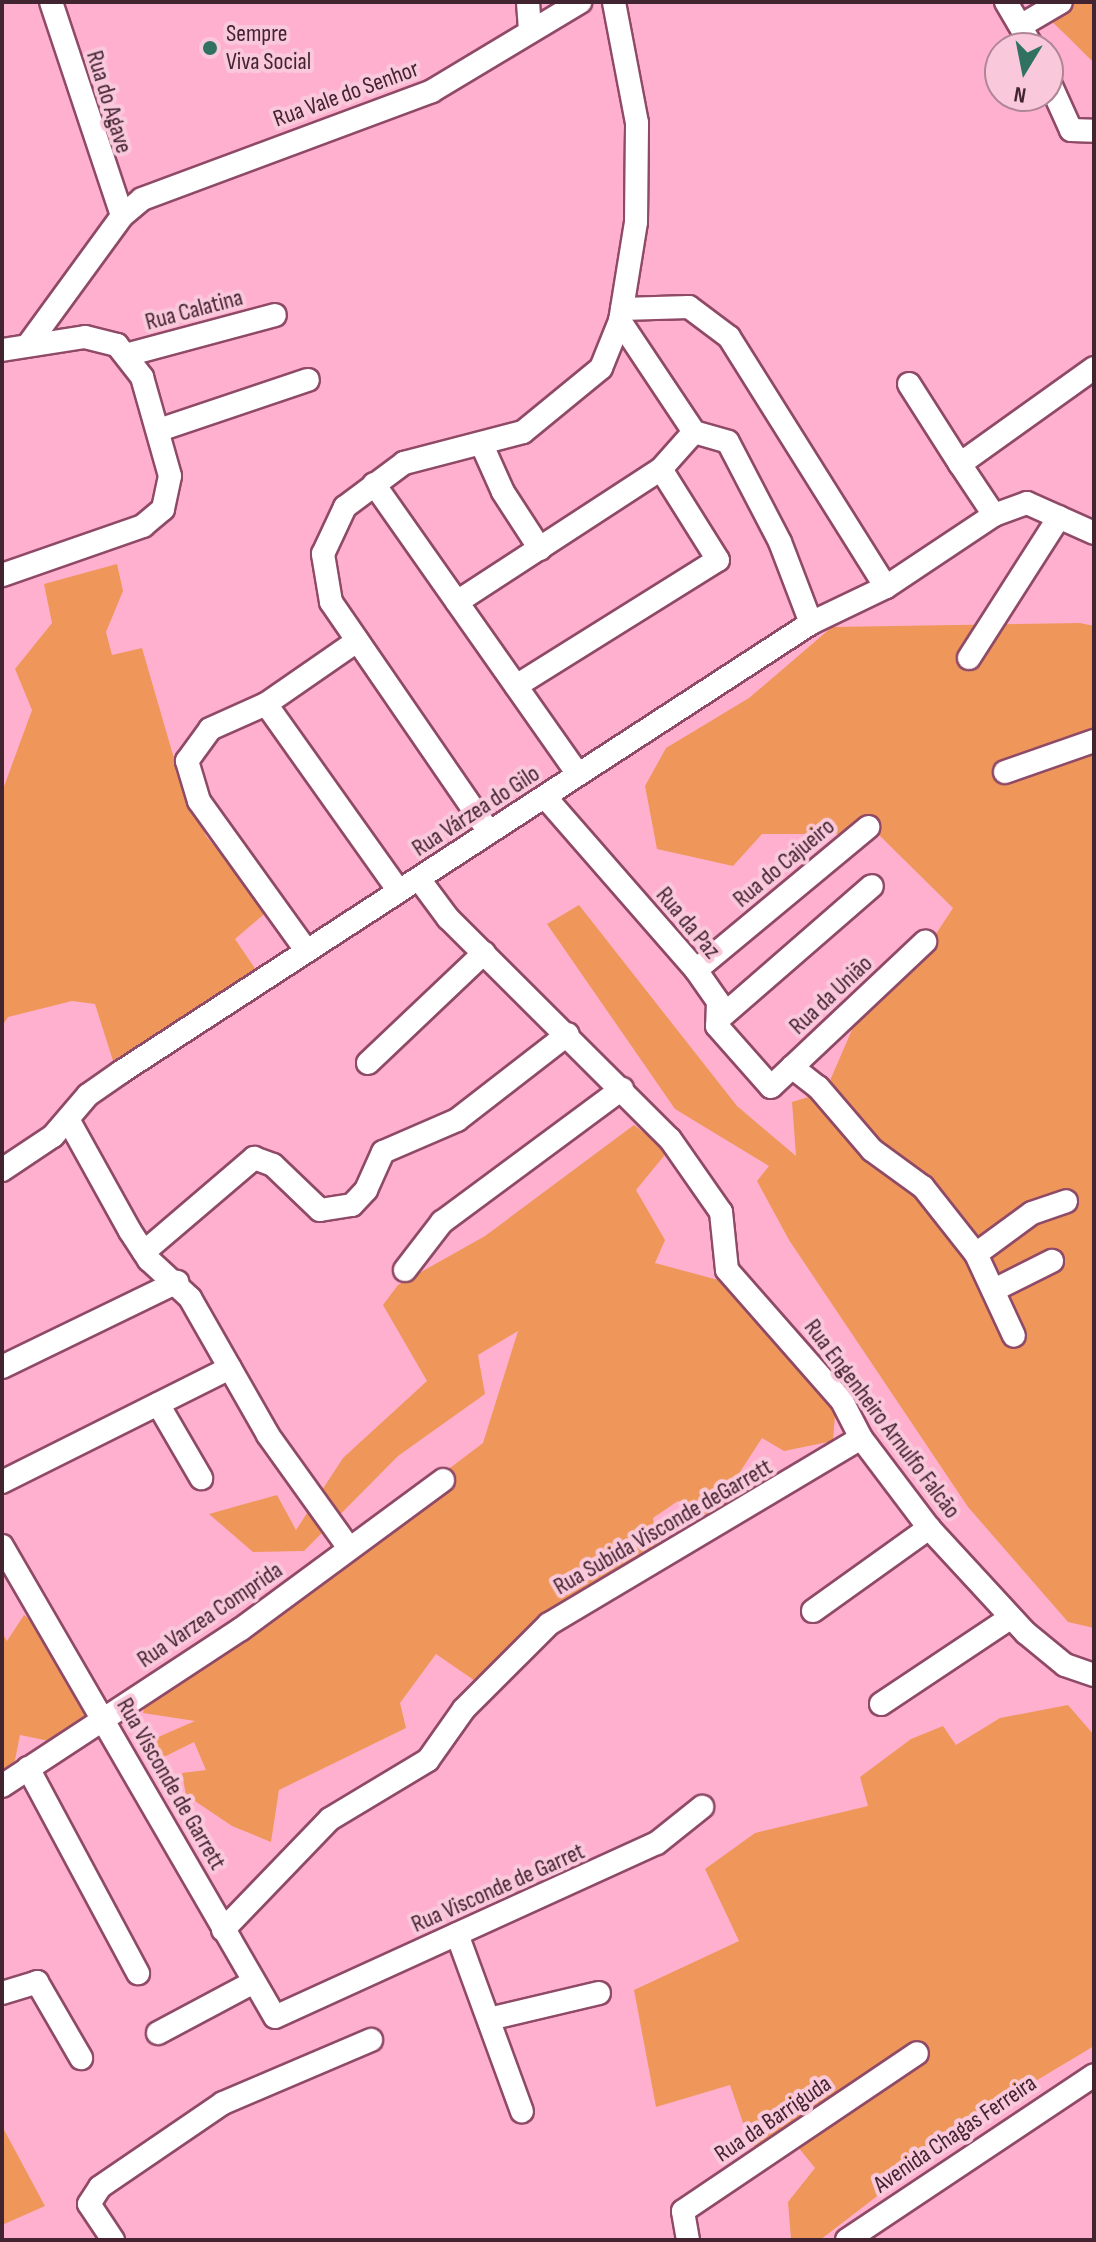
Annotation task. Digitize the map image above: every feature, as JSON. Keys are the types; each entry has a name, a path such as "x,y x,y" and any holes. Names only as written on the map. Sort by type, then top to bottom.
{"street":[{"name":"Rua do Agave","path":"51,2 122,216"},
{"path":"528,2 530,31"},
{"name":"Rua Vale do Senhor","path":"122,216 164,189 432,91 580,2"},
{"path":"489,832 331,602 323,554 336,519 374,484 425,454 482,445 523,432 576,394 601,368 621,315 636,222 638,144 614,2"},
{"path":"1006,2 1025,32"},
{"path":"1022,25 1061,2"},
{"path":"1063,112 1071,130 1094,131"},
{"path":"28,345 122,216"},
{"path":"621,315 689,307 729,337 886,587"},
{"name":"Rua Calatina","path":"122,350 275,315"},
{"path":"621,315 694,432 728,442 780,542 811,623"},
{"path":"2,350 85,337 122,350 142,377 159,430 169,495 153,520 135,530 2,575"},
{"path":"960,464 1094,368"},
{"path":"159,430 308,380"},
{"path":"909,384 994,515"},
{"path":"457,602 661,469 694,432"},
{"path":"482,445 503,492 540,549"},
{"path":"516,686 718,560 661,469"},
{"path":"374,484 578,774"},
{"name":"Rua Várzea do Gilo","path":"2,1170 69,1121 88,1095 306,950 546,798 811,623 886,587 994,515 1027,503 1094,533"},
{"path":"969,658 1059,517"},
{"path":"306,950 199,801 187,773 202,736 266,704 357,641"},
{"path":"266,704 399,891"},
{"path":"1005,772 1094,741"},
{"name":"Rua da Paz","path":"546,798 696,970 718,1002 720,1018 717,1026 771,1087"},
{"name":"Rua do Cajueiro","path":"696,970 868,827"},
{"name":"Rua Engenheiro Arnulfo Falcão","path":"419,879 484,953 670,1139 721,1212 727,1270 842,1401 861,1438 929,1528 1010,1618 1065,1665 1094,1675"},
{"path":"720,1018 872,886"},
{"name":"Rua da União","path":"771,1087 925,942"},
{"path":"368,1063 484,953"},
{"path":"144,1252 254,1158 273,1165 320,1210 352,1205 366,1190 383,1152 457,1120 568,1034"},
{"path":"792,1067 818,1087 872,1150 923,1187 976,1254 1014,1336"},
{"path":"405,1270 442,1222 622,1089"},
{"path":"69,1121 144,1252 177,1282 301,1484 349,1548"},
{"path":"976,1254 1032,1213 1066,1201"},
{"path":"994,1290 1052,1261"},
{"path":"2,1367 177,1282"},
{"path":"2,1482 230,1368"},
{"path":"158,1404 201,1478"},
{"name":"Rua Subida Visconde deGarrett","path":"223,1930 330,1819 428,1760 464,1709 549,1624 861,1438"},
{"name":"Rua Varzea Comprida","path":"2,1786 241,1629 443,1480"},
{"path":"813,1611 929,1528"},
{"name":"Rua Visconde de Garrett","path":"2,1546 103,1717 252,1983 275,2017 308,2005"},
{"path":"881,1704 1010,1618"},
{"path":"28,1768 138,1973"},
{"name":"Rua Visconde de Garret","path":"308,2005 657,1843 702,1807"},
{"path":"457,1934 522,2112"},
{"path":"2,1993 37,1982 81,2058"},
{"path":"158,2033 252,1983"},
{"path":"489,2019 599,1993"},
{"path":"113,2240 89,2204 100,2187 223,2103 371,2040"},
{"name":"Rua da Barriguda","path":"688,2240 680,2219 683,2211 917,2053"},
{"name":"Avenida Chagas Ferreira","path":"847,2240 1094,2075"}],"shaded area":[{"path":"1031,2 1094,2 1094,63 1064,32"},
{"path":"117,564 123,591 106,632 112,655 142,648 180,779 206,836 269,910 235,939 258,973 115,1067 95,1004 72,1001 8,1017 2,1026 2,792 32,710 15,669 52,623 44,584"},
{"path":"1080,623 1094,626 1094,1628 1068,1622 968,1507 789,1240 757,1181 769,1166 675,1109 547,924 579,905 737,1106 796,1156 792,1102 825,1092 861,1009 926,949 953,908 878,834 762,834 733,866 657,849 645,786 666,748 749,698 832,627"},
{"path":"634,1125 668,1151 636,1190 665,1240 655,1263 733,1284 836,1402 833,1441 784,1451 762,1438 738,1475 736,1505 710,1516 678,1501 653,1518 658,1546 538,1623 478,1683 436,1654 400,1703 406,1728 279,1790 271,1842 232,1826 186,1795 182,1773 206,1770 194,1742 156,1761 142,1744 195,1721 143,1713 146,1698 483,1443 518,1331 478,1355 485,1394 398,1456 304,1551 253,1552 209,1514 277,1495 296,1530 343,1458 427,1381 383,1305 398,1285 485,1236"},
{"path":"24,1615 39,1627 98,1721 49,1741 20,1735 15,1760 2,1778 2,1633 7,1641"},
{"path":"1068,1705 1094,1735 1094,2046 997,2104 820,2240 791,2239 788,2202 815,2168 798,2147 751,2146 730,2085 656,2107 634,1990 739,1941 705,1869 755,1833 868,1806 860,1777 911,1739 943,1726 956,1745 1000,1718"},
{"path":"2,2126 45,2206 2,2225"}],"place":[{"name":"Sempre Viva Social","path":"210,48"}]}
